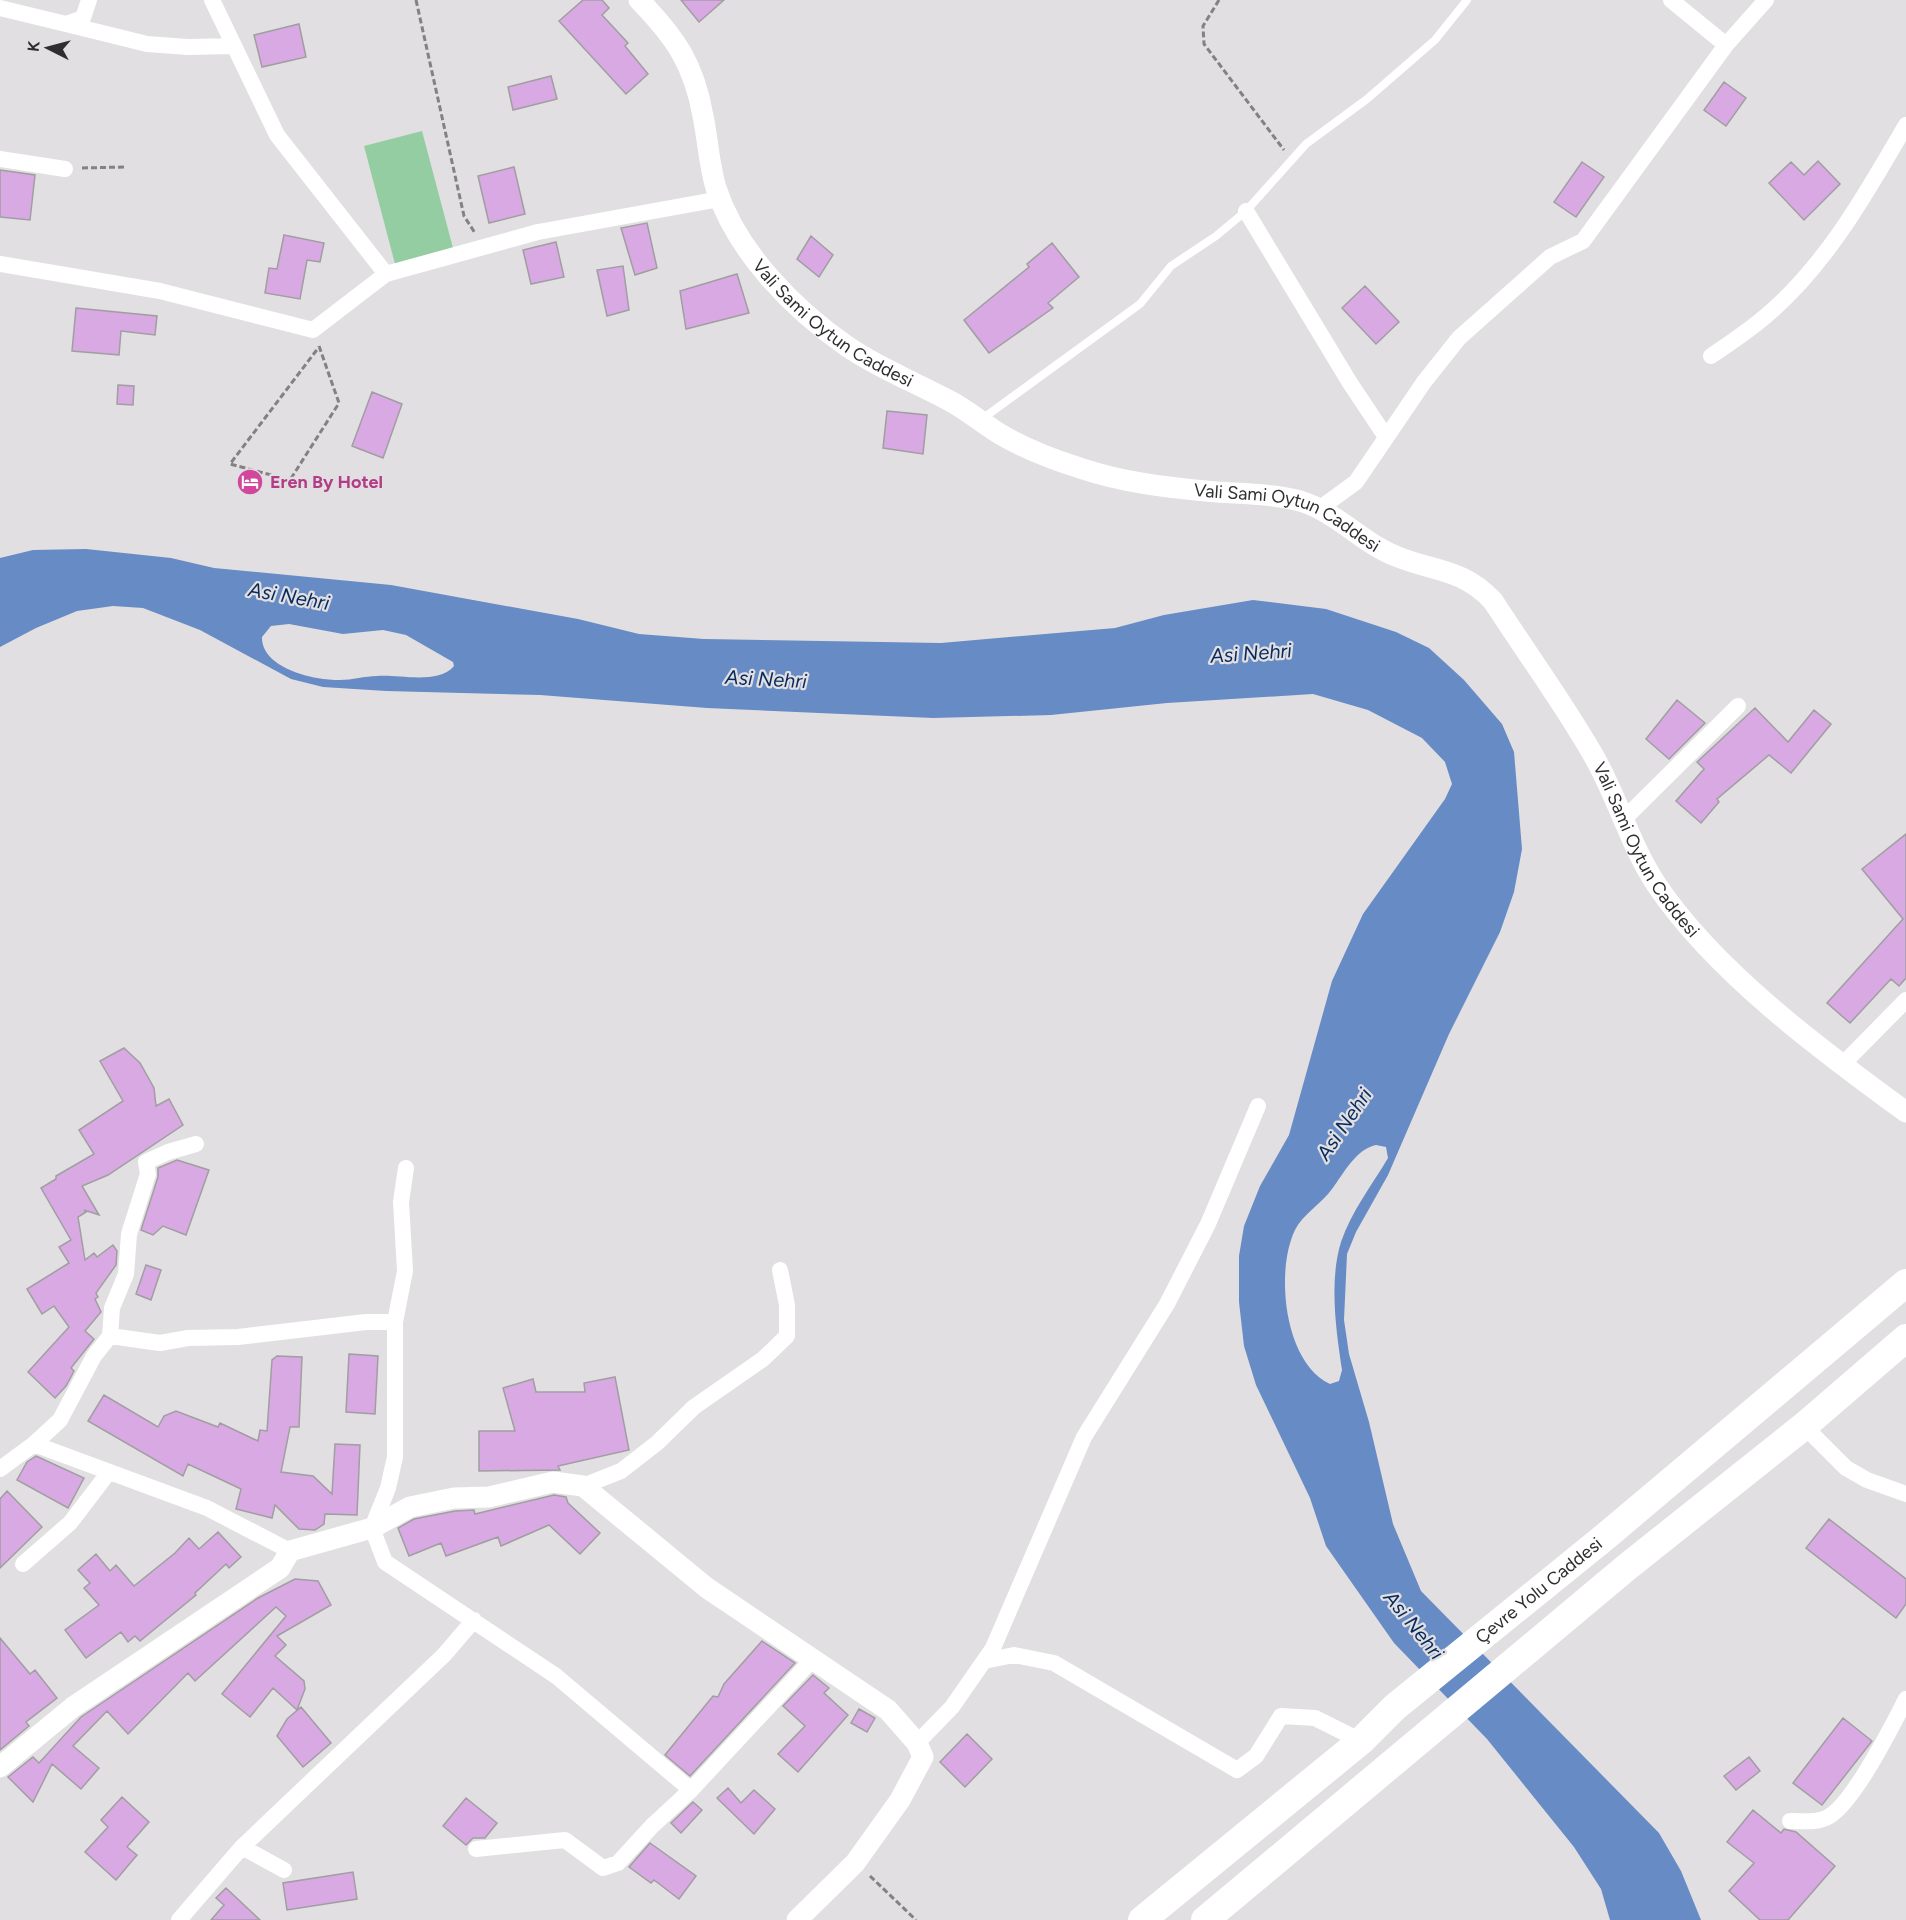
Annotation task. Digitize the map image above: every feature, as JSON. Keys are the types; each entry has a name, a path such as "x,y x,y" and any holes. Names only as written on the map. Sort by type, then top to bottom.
{"highway":[{"name":"Çevre Yolu Caddesi","path":"1142,1920 1361,1742 1395,1707 1606,1536 1906,1283"},
{"name":"Çevre Yolu Caddesi","path":"1205,1920 1627,1567 1804,1426 1906,1338"}],"street":[{"path":"66,24 83,18 89,0"},
{"path":"212,0 277,135 386,274"},
{"name":"Vali Sami Oytun Caddesi","path":"639,0 674,37 685,55 695,82 711,170 732,228 772,278 812,317 845,345 868,360 951,402 1021,446 1112,478 1144,484 1301,501 1319,509 1384,551 1465,577 1481,588 1494,601 1593,754 1656,884 1698,936 1774,1009 1906,1112"},
{"path":"1671,0 1726,45"},
{"path":"1319,509 1356,482 1386,437 1459,339 1550,257 1583,241 1726,45 1766,0"},
{"path":"0,8 147,45 233,46"},
{"path":"1712,356 1768,314 1824,255 1866,195 1906,125"},
{"path":"0,159 65,169"},
{"path":"0,264 160,291 314,330 386,274 538,232 720,199"},
{"path":"1246,211 1355,392 1386,437"},
{"path":"1623,820 1738,706"},
{"path":"1843,1064 1906,1000"},
{"path":"917,1743 952,1707 993,1648 1084,1437 1167,1304 1208,1224 1258,1106"},
{"path":"0,1469 34,1444 60,1420 94,1356 110,1336 112,1308 126,1275 129,1234 148,1174 146,1162 168,1152 196,1144"},
{"path":"406,1168 401,1203 405,1271 395,1322 395,1457 388,1488 372,1528 385,1562 556,1676 691,1790"},
{"path":"34,1444 207,1508 290,1551 372,1528 410,1507 443,1500 489,1497 553,1482 584,1486 621,1471 657,1443 694,1407 764,1359 787,1336 787,1305 780,1270"},
{"path":"110,1336 160,1343 188,1338 238,1337 366,1322 395,1322"},
{"path":"1804,1426 1846,1468 1867,1480 1906,1494"},
{"path":"23,1564 70,1523 109,1472"},
{"path":"584,1486 707,1588 888,1710 917,1743 923,1757 900,1800 855,1863 797,1920"},
{"path":"0,1767 73,1707 280,1568 290,1551"},
{"path":"179,1920 242,1847 444,1655 474,1620"},
{"path":"984,1661 1014,1655 1054,1663 1237,1770 1256,1756 1281,1716 1315,1718 1361,1742"},
{"path":"476,1849 565,1840 603,1868 618,1863 652,1826 691,1790 812,1660"},
{"path":"1790,1821 1813,1822 1828,1818 1846,1803 1906,1699"},
{"path":"242,1847 284,1870"}],"lane":[{"path":"979,421 1132,310 1147,297 1171,267 1216,236 1246,211 1290,159 1393,78 1435,40 1467,0"}],"path":[{"path":"416,0 464,216 482,246"},
{"path":"1219,0 1203,26 1204,44 1290,159"},
{"path":"65,169 125,167"},
{"path":"314,330 339,403 290,480 230,464 319,347"},
{"path":"855,1863 916,1920"}],"green space":[{"path":"422,131 453,248 395,264 364,146"}],"water":[{"name":"Asi Nehri","path":"86,549 171,558 214,568 391,585 578,619 639,634 704,639 941,643 1115,628 1164,615 1253,600 1326,609 1396,632 1429,648 1464,680 1502,724 1514,752 1522,849 1514,892 1500,932 1449,1034 1388,1175 1356,1232 1347,1254 1344,1320 1349,1354 1369,1422 1393,1524 1421,1591 1659,1833 1681,1871 1701,1920 1610,1920 1601,1889 1574,1847 1487,1739 1394,1643 1326,1546 1310,1498 1256,1385 1244,1346 1239,1302 1239,1256 1244,1226 1260,1186 1289,1135 1332,981 1363,914 1445,799 1452,784 1445,762 1422,738 1368,710 1313,694 1167,703 1051,715 933,718 707,708 540,695 323,687 291,679 200,630 143,608 113,606 77,611 36,628 0,647 0,558 33,550","holes":["289,624 343,634 383,630 406,635 453,662 454,666 447,672 428,677 377,676 329,680 304,675 279,664 264,648 262,637 271,626","1376,1145 1386,1147 1388,1158 1350,1220 1337,1257 1334,1289 1342,1370 1339,1381 1330,1384 1314,1373 1302,1357 1293,1337 1285,1291 1289,1248 1295,1230 1302,1219 1328,1194 1356,1156"]}],"building":[{"path":"583,0 602,0 609,8 602,15 628,43 625,46 648,74 626,94 559,21"},
{"path":"681,0 724,0 699,22"},
{"path":"299,24 306,57 262,67 254,35"},
{"path":"551,76 557,99 513,110 508,87"},
{"path":"1724,82 1746,98 1726,126 1704,110"},
{"path":"1818,161 1840,184 1804,220 1769,183 1791,162 1804,175"},
{"path":"1582,162 1604,177 1576,217 1554,202"},
{"path":"514,167 525,214 489,223 478,176"},
{"path":"0,170 35,175 30,220 0,217"},
{"path":"647,223 657,268 635,275 621,228"},
{"path":"284,235 324,243 320,262 307,260 300,299 265,293 269,268 277,269"},
{"path":"811,236 833,255 819,277 797,259"},
{"path":"556,242 564,277 531,284 523,250"},
{"path":"1052,243 1079,277 1048,303 1053,308 989,353 964,320 1029,267 1027,264"},
{"path":"623,266 629,310 607,316 597,270"},
{"path":"737,274 749,313 686,329 680,291"},
{"path":"1365,286 1399,322 1376,344 1342,308"},
{"path":"76,308 157,316 155,335 121,331 119,355 72,351"},
{"path":"118,385 134,386 133,405 117,404"},
{"path":"372,392 402,404 383,458 352,446"},
{"path":"887,411 927,415 923,454 883,448"},
{"path":"1677,700 1705,723 1669,759 1646,739"},
{"path":"1755,708 1788,742 1814,710 1831,724 1791,773 1769,755 1717,799 1719,802 1701,823 1676,801 1704,769 1697,762"},
{"path":"1906,834 1906,978 1899,986 1891,979 1850,1023 1827,1003 1903,919 1862,869"},
{"path":"124,1048 140,1063 154,1088 156,1106 169,1099 183,1125 108,1175 82,1186 99,1215 84,1210 86,1212 78,1217 85,1260 94,1253 97,1257 113,1245 117,1251 116,1265 96,1293 98,1297 95,1299 101,1312 85,1331 94,1339 71,1368 74,1371 66,1386 55,1398 28,1372 69,1327 54,1306 42,1314 27,1289 69,1263 59,1247 71,1240 41,1188 56,1179 56,1176 94,1154 79,1130 123,1101 100,1061"},
{"path":"177,1160 209,1170 186,1235 163,1226 153,1235 141,1230 158,1177 158,1168"},
{"path":"146,1265 161,1270 151,1300 136,1294"},
{"path":"349,1354 378,1356 375,1414 346,1412"},
{"path":"277,1356 302,1357 299,1427 290,1427 281,1472 313,1476 332,1494 335,1444 360,1445 357,1515 325,1514 324,1524 315,1530 299,1529 275,1505 272,1518 236,1509 241,1489 188,1464 183,1476 88,1421 104,1395 158,1427 164,1416 176,1411 218,1427 220,1423 258,1441 260,1430 267,1431 272,1360"},
{"path":"615,1377 629,1450 558,1466 560,1470 479,1471 479,1431 515,1431 503,1388 533,1379 536,1392 585,1392 584,1383"},
{"path":"36,1456 84,1478 68,1508 17,1480 27,1462"},
{"path":"7,1491 42,1527 0,1568 0,1499"},
{"path":"554,1495 566,1497 568,1503 600,1533 580,1554 549,1525 501,1546 498,1537 446,1556 441,1543 409,1556 398,1528 414,1519 455,1511 474,1510 475,1514"},
{"path":"1829,1519 1906,1579 1906,1604 1896,1618 1806,1548"},
{"path":"218,1532 241,1557 229,1568 226,1564 195,1593 196,1595 140,1641 135,1636 128,1642 121,1632 86,1658 65,1630 99,1605 84,1588 90,1583 78,1570 96,1554 110,1571 116,1565 134,1586 175,1553 189,1538 199,1549"},
{"path":"295,1579 318,1581 331,1605 277,1636 286,1645 275,1656 304,1681 305,1689 297,1710 273,1688 250,1717 222,1694 286,1616 276,1607 195,1681 188,1673 128,1734 107,1711 73,1746 99,1768 81,1789 52,1764 33,1802 8,1777 33,1757 39,1763 81,1717 258,1598"},
{"path":"0,1638 30,1674 35,1670 57,1698 26,1722 29,1726 0,1750"},
{"path":"762,1641 795,1663 690,1776 665,1755 713,1696 718,1697 724,1684"},
{"path":"813,1675 829,1688 824,1693 848,1715 798,1772 778,1754 805,1726 783,1706"},
{"path":"301,1707 331,1743 303,1767 277,1736 287,1719"},
{"path":"859,1709 875,1718 867,1732 851,1723"},
{"path":"1843,1718 1872,1741 1822,1805 1793,1783"},
{"path":"967,1734 992,1759 965,1787 940,1762"},
{"path":"1749,1757 1760,1771 1736,1790 1724,1776"},
{"path":"728,1788 741,1803 754,1790 775,1809 754,1834 717,1798"},
{"path":"122,1797 149,1822 127,1847 137,1855 116,1880 85,1852 108,1827 101,1820"},
{"path":"466,1798 497,1823 485,1838 473,1838 466,1845 443,1826"},
{"path":"693,1802 702,1810 681,1833 671,1823"},
{"path":"1753,1810 1781,1833 1784,1829 1796,1832 1835,1866 1788,1920 1760,1920 1729,1891 1754,1863 1727,1842"},
{"path":"650,1843 696,1876 679,1899 654,1880 651,1883 629,1867"},
{"path":"353,1872 357,1899 287,1910 283,1883"},
{"path":"226,1888 260,1920 211,1920 224,1905 216,1898"}],"place":[{"name":"Eren By Hotel","path":"250,482"}]}
